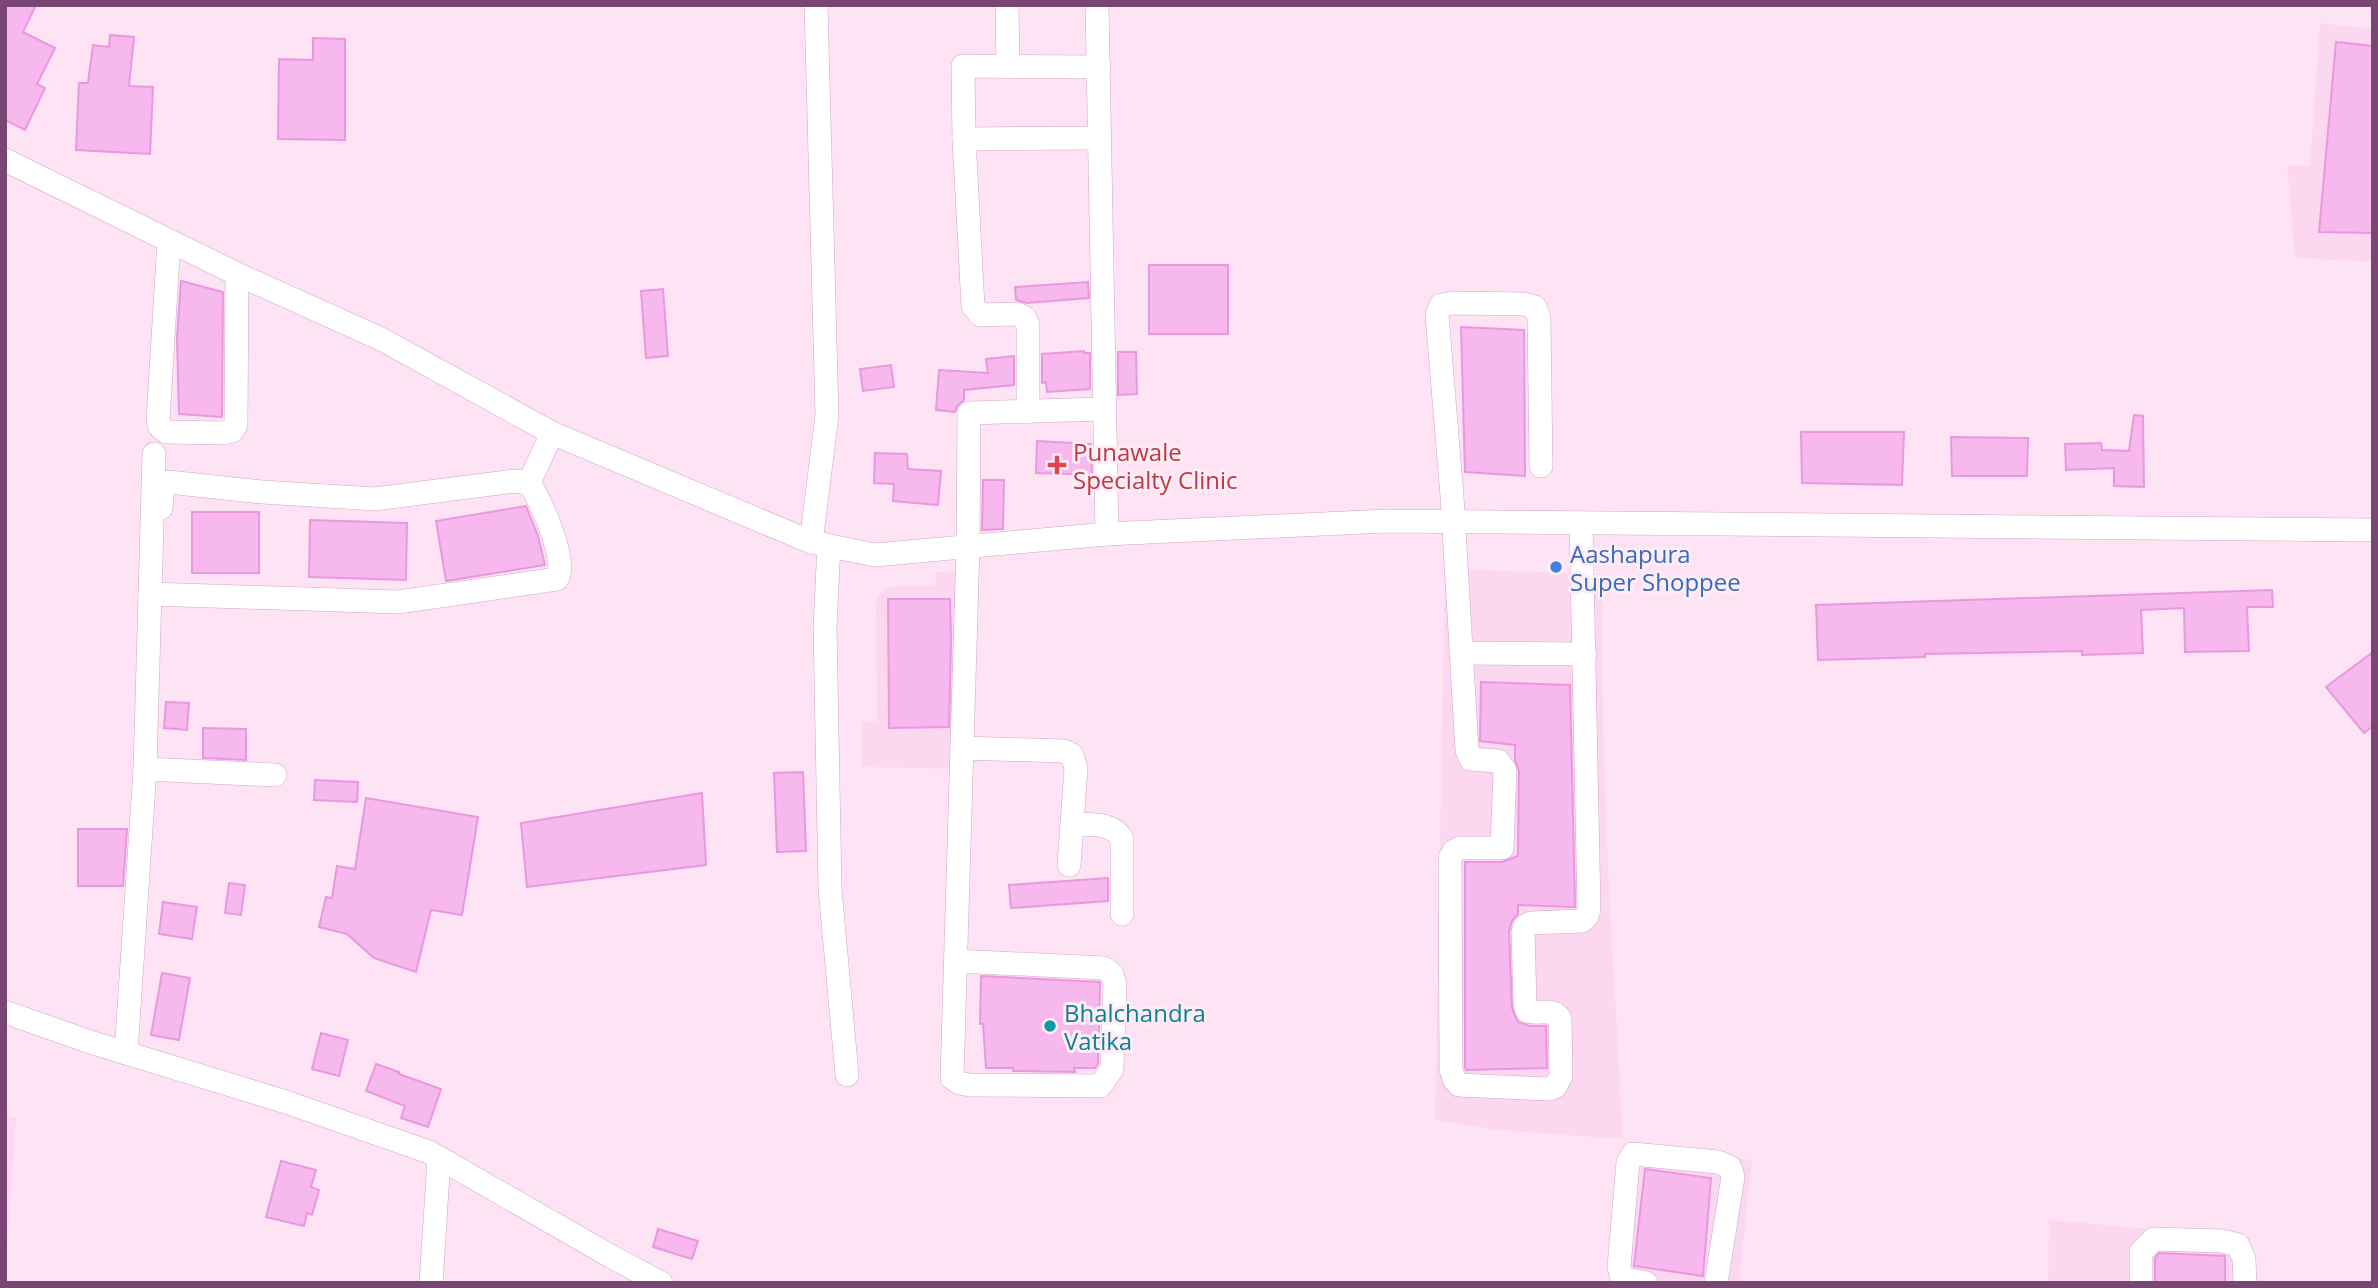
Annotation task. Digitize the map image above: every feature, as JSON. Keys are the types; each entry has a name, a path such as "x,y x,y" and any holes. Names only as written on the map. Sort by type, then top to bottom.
{"street":[{"path":"817,5 827,415 820,544 825,626 830,890 847,1075"},
{"path":"1007,5 1008,66"},
{"path":"1097,5 1107,534"},
{"path":"1028,412 1028,325 1024,317 1017,314 980,315 973,306 963,66 1099,67"},
{"path":"964,139 1100,138"},
{"path":"5,160 237,274 381,339 552,433 820,544 874,555 1107,534 1386,521 2373,530"},
{"path":"169,241 158,419 160,427 166,432 224,433 232,431 236,425 237,274"},
{"path":"1541,466 1539,318 1535,307 1524,304 1441,304 1437,315 1454,522 1468,754 1471,759 1498,761 1503,764 1505,770 1504,844 1500,849 1460,848 1454,851 1451,858 1451,1069 1459,1085 1549,1089 1555,1087 1561,1076 1558,1014 1527,1011 1525,1004 1523,932 1525,926 1531,923 1582,920 1589,909 1581,523"},
{"path":"956,961 1104,968 1111,974 1115,985 1112,1069 1106,1080 1100,1086 959,1083 952,1077 968,547 969,414 1104,409"},
{"path":"529,483 552,433"},
{"path":"154,454 155,594"},
{"path":"126,1053 155,594 163,484 167,482 262,492 375,499 515,481 529,483 538,496 561,568 557,579 398,602 155,594"},
{"path":"1461,653 1585,654"},
{"path":"962,748 1064,751 1072,754 1076,768 1069,865"},
{"path":"145,769 275,775"},
{"path":"1072,824 1110,827 1118,831 1122,839 1122,914"},
{"path":"5,1012 126,1053 286,1102 429,1152 661,1283"},
{"path":"1646,1283 1622,1278 1619,1267 1628,1162 1633,1154 1718,1162 1730,1167 1733,1177 1716,1283"},
{"path":"431,1283 439,1159"},
{"path":"2141,1283 2141,1252 2154,1239 2222,1241 2238,1245 2244,1259 2245,1283"}],"shaded area":[{"path":"2320,23 2373,29 2373,262 2295,258 2287,165 2310,166"},
{"path":"1445,569 1602,574 1608,868 1623,1139 1497,1130 1435,1120"},
{"path":"961,571 960,769 861,767 862,722 877,721 876,602 883,589 895,586 936,586 936,572"},
{"path":"5,1115 16,1119 5,1274"},
{"path":"1623,1144 1752,1160 1739,1283 1610,1283"},
{"path":"2049,1220 2250,1238 2251,1283 2048,1283"}],"building":[{"path":"5,5 36,5 23,32 55,48 37,84 45,88 25,130 5,120"},
{"path":"110,35 134,37 129,86 153,87 150,154 76,150 79,83 88,83 93,45 109,47"},
{"path":"313,38 345,39 345,140 278,139 279,59 313,60"},
{"path":"2336,42 2373,46 2373,233 2319,232"},
{"path":"1149,265 1228,265 1228,334 1149,334"},
{"path":"181,281 223,292 222,417 179,414 177,338"},
{"path":"1088,282 1089,298 1027,303 1016,300 1015,287"},
{"path":"663,289 668,356 646,358 641,291"},
{"path":"1461,327 1524,330 1525,476 1465,472"},
{"path":"1084,351 1090,353 1090,389 1047,392 1046,382 1042,383 1042,354"},
{"path":"1118,352 1136,352 1137,394 1118,395"},
{"path":"1014,356 1014,385 964,390 964,400 955,412 936,410 939,370 988,373 986,359"},
{"path":"891,365 894,387 863,391 860,369"},
{"path":"2134,415 2143,416 2144,487 2114,486 2114,468 2066,470 2065,444 2101,443 2102,450 2129,451"},
{"path":"1801,432 1904,432 1902,485 1802,483"},
{"path":"1951,437 2028,438 2027,476 1952,476"},
{"path":"1037,441 1091,444 1092,475 1036,473"},
{"path":"875,453 907,454 908,469 941,471 938,505 893,501 894,484 874,483"},
{"path":"983,480 1004,480 1003,529 982,530"},
{"path":"526,506 538,536 545,565 446,581 436,521"},
{"path":"192,512 259,512 259,573 192,573"},
{"path":"310,520 407,523 406,580 309,577"},
{"path":"2272,590 2273,607 2247,607 2249,651 2185,652 2184,608 2141,610 2143,653 2082,655 2082,651 1925,654 1925,657 1818,660 1816,605"},
{"path":"888,599 950,599 949,727 889,728"},
{"path":"2373,652 2373,726 2364,733 2326,687"},
{"path":"1481,682 1570,685 1575,907 1518,905 1518,914 1512,921 1509,932 1512,1008 1518,1022 1529,1026 1546,1026 1547,1068 1466,1070 1465,1067 1465,862 1502,862 1518,856 1519,771 1515,760 1515,745 1480,741"},
{"path":"166,702 189,703 187,730 164,728"},
{"path":"203,728 246,729 246,760 203,758"},
{"path":"803,772 806,851 777,852 774,773"},
{"path":"315,780 358,782 357,802 314,800"},
{"path":"702,793 706,865 527,887 521,823"},
{"path":"366,798 478,817 462,915 431,910 416,972 374,958 347,934 319,927 326,897 332,898 337,866 355,869"},
{"path":"78,829 127,829 123,886 78,886"},
{"path":"1108,878 1108,901 1011,908 1009,885"},
{"path":"229,883 245,885 241,915 225,913"},
{"path":"163,902 197,907 192,939 159,934"},
{"path":"162,973 190,978 179,1040 151,1035"},
{"name":"Bhalchandra Vatika","path":"981,976 1100,982 1098,1064 1095,1068 1074,1068 1075,1072 986,1068 983,1024 980,1024"},
{"path":"321,1033 348,1040 339,1076 312,1069"},
{"path":"376,1064 441,1089 428,1127 401,1118 405,1106 366,1091"},
{"path":"281,1161 316,1170 311,1187 319,1190 312,1215 307,1213 304,1226 266,1217"},
{"path":"1645,1169 1711,1178 1703,1276 1634,1266"},
{"path":"658,1229 698,1241 692,1259 653,1247"},
{"path":"2159,1253 2225,1256 2225,1283 2155,1283 2155,1258"}],"place":[{"name":"Punawale Specialty Clinic","path":"1057,465"},
{"name":"Aashapura Super Shoppee","path":"1556,567"},
{"name":"Bhalchandra Vatika","path":"1050,1026"}]}
